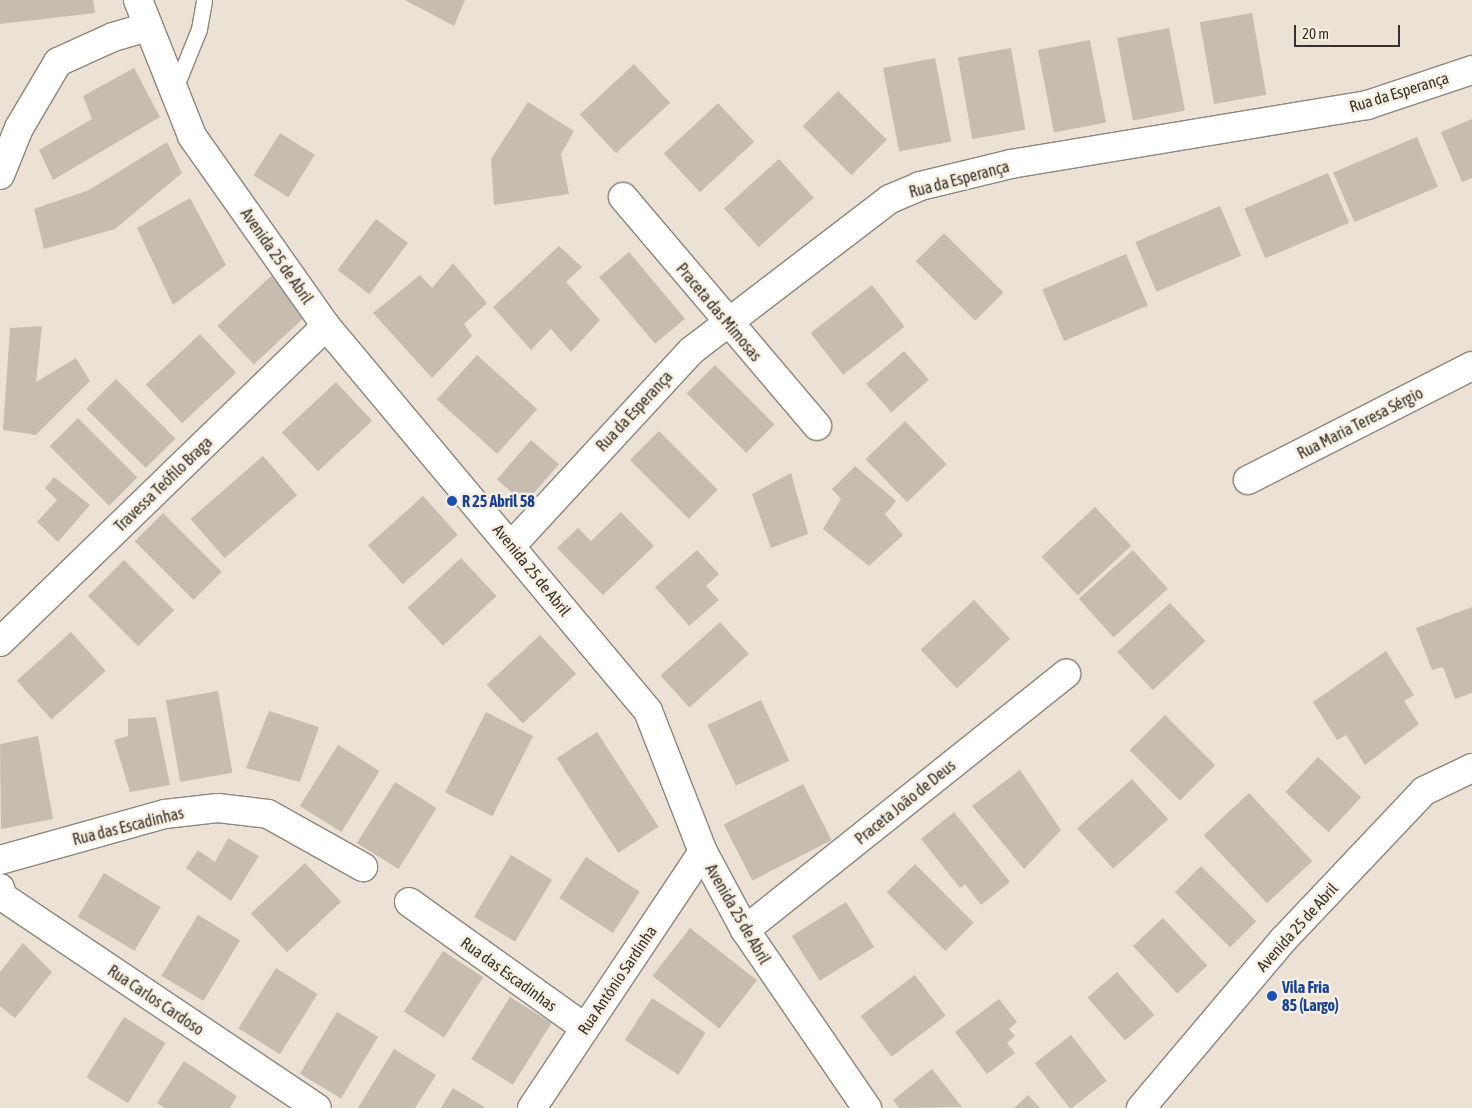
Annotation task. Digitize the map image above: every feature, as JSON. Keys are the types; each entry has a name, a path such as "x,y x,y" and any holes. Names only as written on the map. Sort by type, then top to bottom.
{"street":[{"name":"Avenida 25 de Abril","path":"138,0 192,136 326,326 512,545 648,711 702,852 744,930 867,1108"},
{"path":"0,175 19,128 58,62 113,37 148,26"},
{"name":"Rua da Esperança","path":"512,545 651,391 691,352 890,199 920,186 1011,164 1367,105 1472,70"},
{"name":"Praceta das Mimosas","path":"623,197 817,426"},
{"name":"Travessa Teófilo Braga","path":"0,642 326,326"},
{"name":"Rua Maria Teresa Sérgio","path":"1248,480 1472,366"},
{"name":"Praceta João de Deus","path":"744,930 1066,674"},
{"name":"Avenida 25 de Abril","path":"1141,1108 1283,940 1424,791 1472,768"},
{"name":"Rua das Escadinhas","path":"0,860 165,814 218,808 268,814 364,867"},
{"name":"Rua António Sardinha","path":"532,1108 702,852"},
{"name":"Rua Carlos Cardoso","path":"0,888 3,897 317,1108"},
{"name":"Rua das Escadinhas","path":"409,902 585,1028"}],"lane":[{"path":"174,91 199,29 204,0"}],"building":[{"path":"0,0 93,0 95,13 0,24"},
{"path":"405,0 465,0 454,26"},
{"path":"1252,13 1266,95 1214,104 1200,22"},
{"path":"1169,28 1185,110 1133,121 1117,38"},
{"path":"1090,40 1106,122 1054,133 1038,50"},
{"path":"1011,48 1025,130 972,139 958,57"},
{"path":"935,58 951,141 899,152 883,68"},
{"path":"634,64 670,103 616,153 580,114"},
{"path":"134,68 160,117 53,180 39,150 92,119 83,96"},
{"path":"838,91 887,140 851,175 803,126"},
{"path":"528,102 574,131 561,154 569,194 494,205 491,159"},
{"path":"718,103 754,142 700,192 664,153"},
{"path":"1472,119 1472,178 1462,182 1441,132"},
{"path":"280,133 315,155 288,197 254,175"},
{"path":"1417,137 1438,187 1354,222 1333,173"},
{"path":"167,142 182,173 115,229 44,249 34,209 89,190"},
{"path":"779,159 814,198 759,247 724,209"},
{"path":"1328,173 1349,223 1265,258 1244,209"},
{"path":"190,198 226,265 173,305 137,228"},
{"path":"1220,206 1241,256 1156,292 1135,242"},
{"path":"376,219 408,243 369,294 337,270"},
{"path":"944,233 1003,292 975,321 916,261"},
{"path":"559,246 582,267 566,282 600,320 571,352 551,329 531,350 493,307"},
{"path":"629,252 685,319 655,344 599,277"},
{"path":"1126,254 1148,306 1064,341 1042,290"},
{"path":"453,263 487,303 464,324 472,336 432,378 373,313 420,275 432,288"},
{"path":"271,276 307,315 254,365 218,326"},
{"path":"872,285 905,327 843,375 811,333"},
{"path":"42,326 36,382 76,358 90,381 36,435 3,430 10,328"},
{"path":"200,334 236,373 182,423 146,384"},
{"path":"904,351 929,380 891,412 866,384"},
{"path":"477,355 537,409 497,454 437,400"},
{"path":"715,365 774,424 746,453 687,393"},
{"path":"116,379 175,438 146,468 86,409"},
{"path":"336,382 372,421 318,471 282,432"},
{"path":"78,418 137,477 109,506 50,446"},
{"path":"905,421 947,464 907,502 865,459"},
{"path":"659,431 718,490 689,519 630,460"},
{"path":"531,440 559,464 525,504 497,479"},
{"path":"263,456 297,495 225,558 191,519"},
{"path":"855,466 896,501 885,514 903,535 869,566 823,529 841,499 832,489"},
{"path":"791,473 808,534 771,548 752,494"},
{"path":"54,477 90,505 58,542 37,522 57,500 45,488"},
{"path":"423,496 458,535 403,584 368,546"},
{"path":"1095,507 1131,546 1078,596 1042,557"},
{"path":"621,512 654,546 603,595 557,548 578,528 591,541"},
{"path":"163,513 222,572 193,600 135,541"},
{"path":"697,550 719,574 706,586 719,600 689,626 655,587"},
{"path":"1133,550 1168,589 1114,637 1079,599"},
{"path":"461,558 496,596 443,646 408,608"},
{"path":"124,560 174,610 138,646 88,596"},
{"path":"974,600 1010,639 957,689 921,650"},
{"path":"1170,603 1205,641 1153,690 1117,652"},
{"path":"1472,607 1472,693 1455,699 1443,667 1432,670 1416,628"},
{"path":"720,622 749,654 689,707 661,676"},
{"path":"71,632 106,671 52,719 17,681"},
{"path":"540,635 576,674 523,724 487,685"},
{"path":"1386,651 1414,695 1404,701 1419,724 1365,765 1346,735 1337,740 1313,702"},
{"path":"218,691 232,773 180,782 166,700"},
{"path":"761,700 789,761 736,786 708,725"},
{"path":"269,711 319,727 300,782 246,768"},
{"path":"486,712 533,736 492,816 445,792"},
{"path":"1165,715 1215,765 1180,801 1130,750"},
{"path":"156,717 170,785 130,792 114,740 128,736 128,719"},
{"path":"597,732 659,827 618,853 557,758"},
{"path":"38,736 53,819 1,829 0,744"},
{"path":"338,745 380,771 341,832 300,806"},
{"path":"1318,757 1361,797 1328,832 1285,792"},
{"path":"1020,770 1061,830 1024,869 972,806"},
{"path":"1132,779 1168,819 1113,869 1077,829"},
{"path":"395,782 437,808 398,869 357,843"},
{"path":"803,784 832,840 752,881 724,824"},
{"path":"1249,793 1312,861 1267,903 1204,835"},
{"path":"954,812 1010,882 981,905 965,884 960,888 921,839"},
{"path":"228,838 259,856 231,901 186,868 198,850 215,862"},
{"path":"511,855 552,880 515,941 474,917"},
{"path":"586,857 640,892 613,933 559,898"},
{"path":"305,863 341,902 287,952 251,913"},
{"path":"915,864 974,923 945,951 887,892"},
{"path":"1201,866 1256,921 1230,947 1175,892"},
{"path":"104,873 161,907 134,951 78,917"},
{"path":"846,902 874,947 820,981 792,936"},
{"path":"198,915 240,940 203,1001 161,976"},
{"path":"1163,918 1207,966 1177,993 1133,946"},
{"path":"690,928 757,980 719,1028 652,976"},
{"path":"23,943 52,972 15,1018 0,1006 0,972"},
{"path":"443,951 483,977 444,1038 404,1011"},
{"path":"276,968 318,994 280,1054 238,1028"},
{"path":"1117,972 1154,1015 1125,1041 1088,998"},
{"path":"915,975 946,1016 891,1057 861,1016"},
{"path":"510,997 552,1023 513,1085 471,1059"},
{"path":"652,998 706,1033 678,1075 625,1040"},
{"path":"999,999 1017,1022 1009,1029 1015,1036 1007,1043 1015,1053 987,1074 955,1032"},
{"path":"337,1012 378,1037 341,1098 300,1074"},
{"path":"124,1017 166,1043 128,1103 86,1077"},
{"path":"1071,1035 1107,1081 1070,1108 1035,1063"},
{"path":"394,1049 436,1075 415,1108 358,1108"},
{"path":"184,1061 237,1096 230,1108 165,1108 157,1103"},
{"path":"932,1069 962,1107 899,1108 893,1100"},
{"path":"453,1088 486,1108 441,1108"},
{"path":"1028,1095 1040,1108 1014,1108"}],"place":[{"name":"R 25 Abril 58","path":"452,501"},
{"name":"Vila Fria 85 (Largo)","path":"1272,996"}]}
